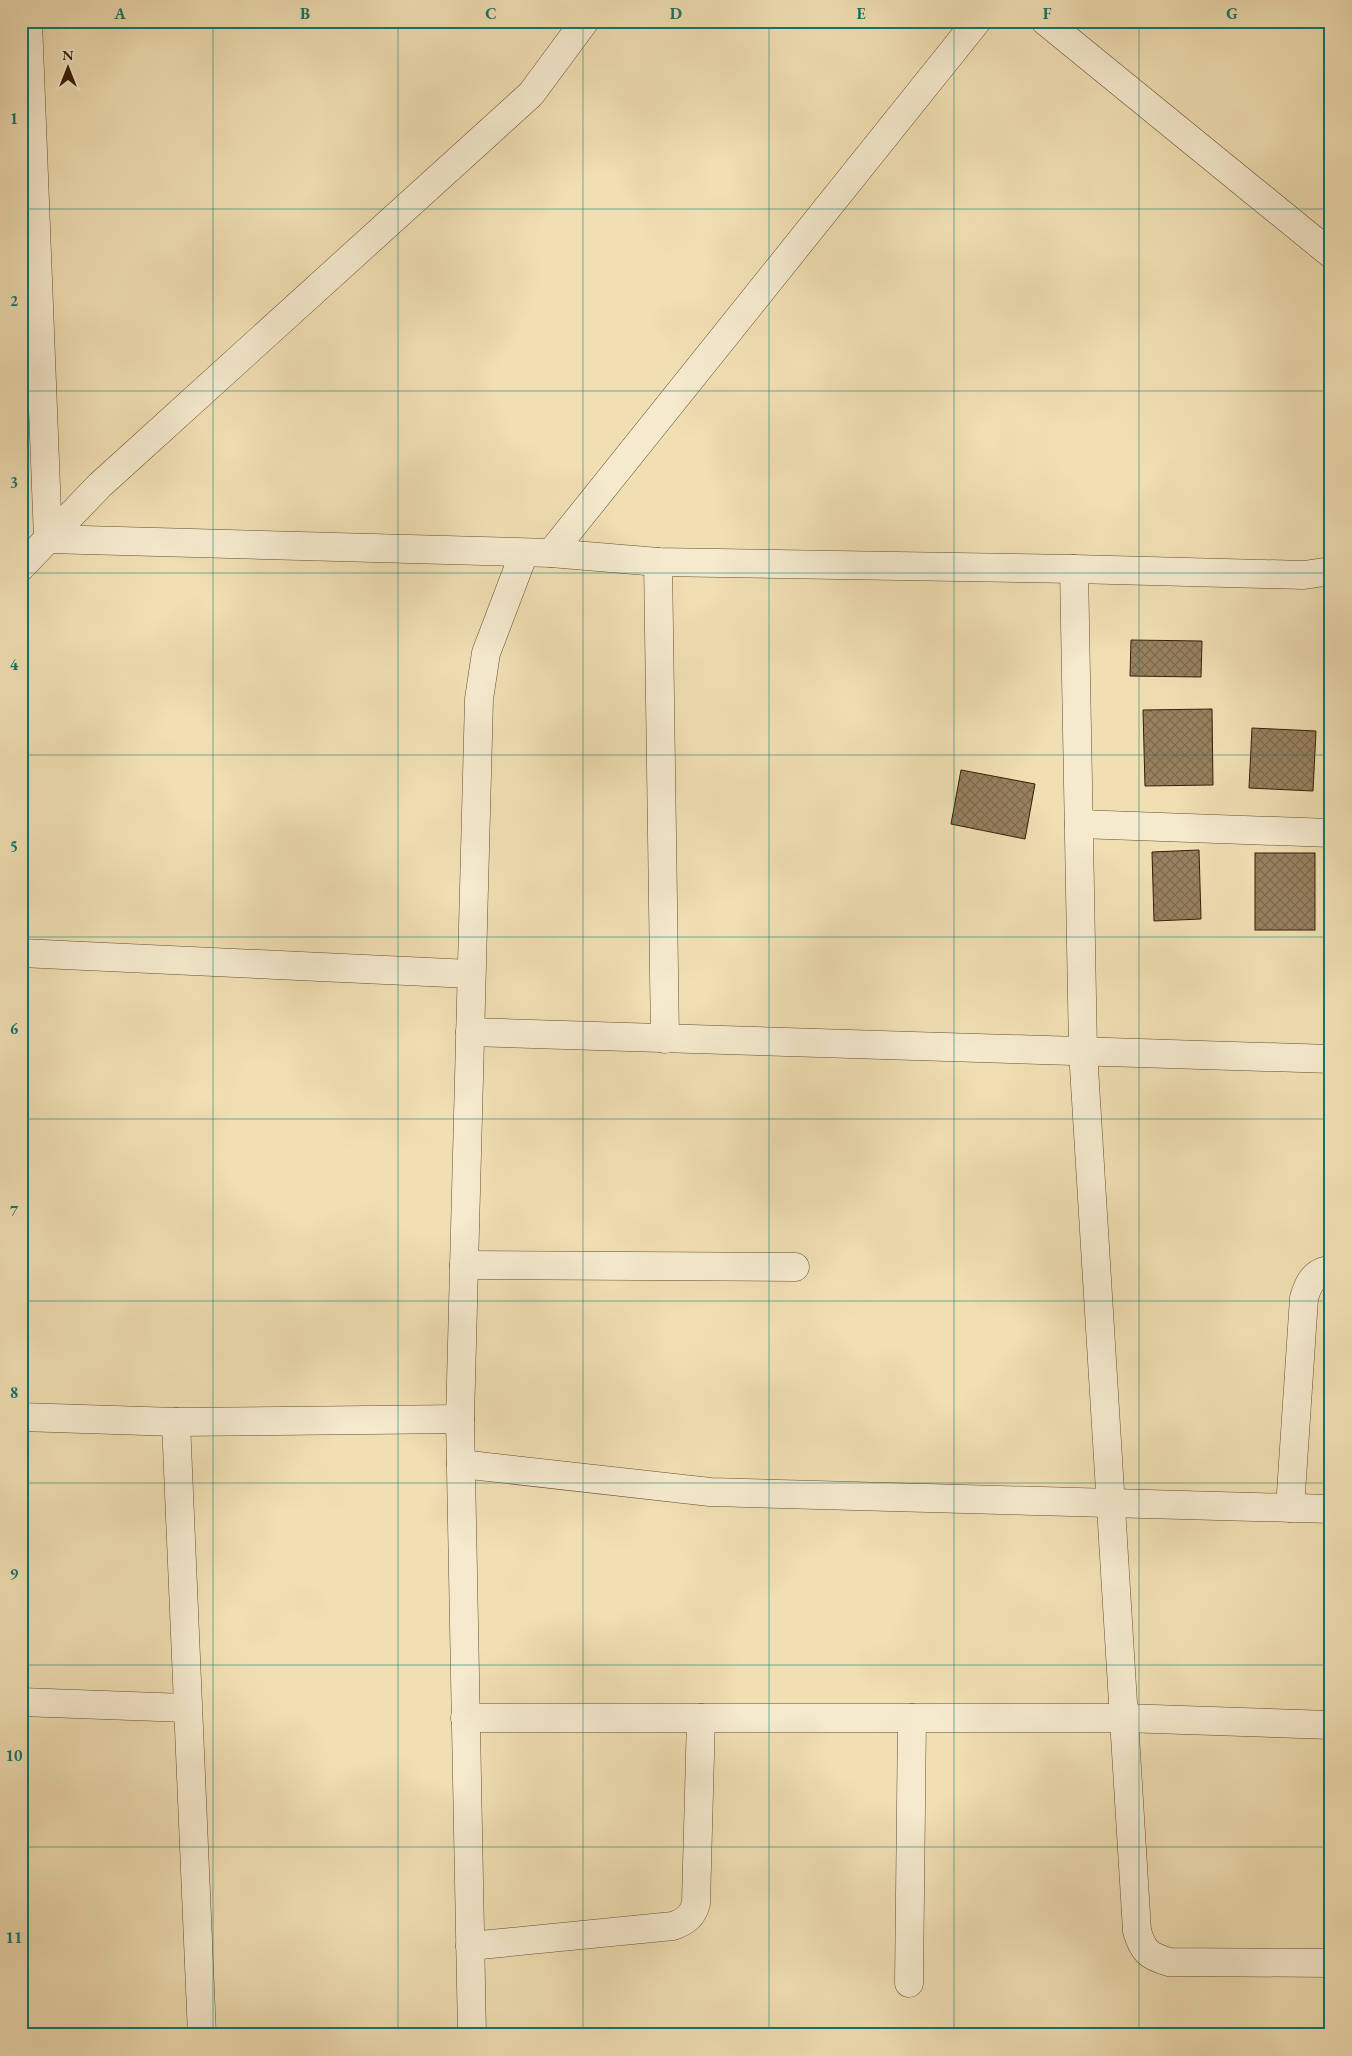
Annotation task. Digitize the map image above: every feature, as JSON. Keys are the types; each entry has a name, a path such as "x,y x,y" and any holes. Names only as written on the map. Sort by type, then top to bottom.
{"street":[{"path":"21,567 100,485 531,94 585,21"},
{"path":"551,553 977,21"},
{"path":"1045,21 1331,254"},
{"path":"26,24 30,285 48,539"},
{"path":"48,539 551,553 658,562 1074,569 1304,576 1331,572"},
{"path":"472,2035 460,1419 471,974 481,675 486,654 524,552"},
{"path":"658,562 665,1038"},
{"path":"1074,569 1083,1051 1137,1931 1142,1946 1153,1958 1169,1962 1331,1963"},
{"path":"1079,824 1331,833"},
{"path":"21,953 471,974"},
{"path":"470,1032 1331,1059"},
{"path":"464,1264 795,1267"},
{"path":"1290,1508 1304,1298 1308,1286 1315,1276 1331,1270"},
{"path":"21,1417 176,1422 460,1419"},
{"path":"176,1422 186,1708 202,2035"},
{"path":"461,1464 710,1492 1111,1505 1331,1509"},
{"path":"21,1702 186,1708"},
{"path":"465,1718 1124,1718 1331,1724"},
{"path":"470,1946 673,1926 684,1922 693,1914 696,1903 701,1718"},
{"path":"909,1983 912,1718"}],"building":[{"path":"1131,640 1202,641 1201,677 1130,676"},
{"path":"1212,709 1213,785 1145,786 1143,710"},
{"path":"1252,728 1316,731 1313,791 1249,788"},
{"path":"961,770 1035,784 1025,839 951,824"},
{"path":"1199,850 1201,919 1154,921 1152,852"},
{"path":"1255,853 1315,853 1315,930 1255,930"}]}
